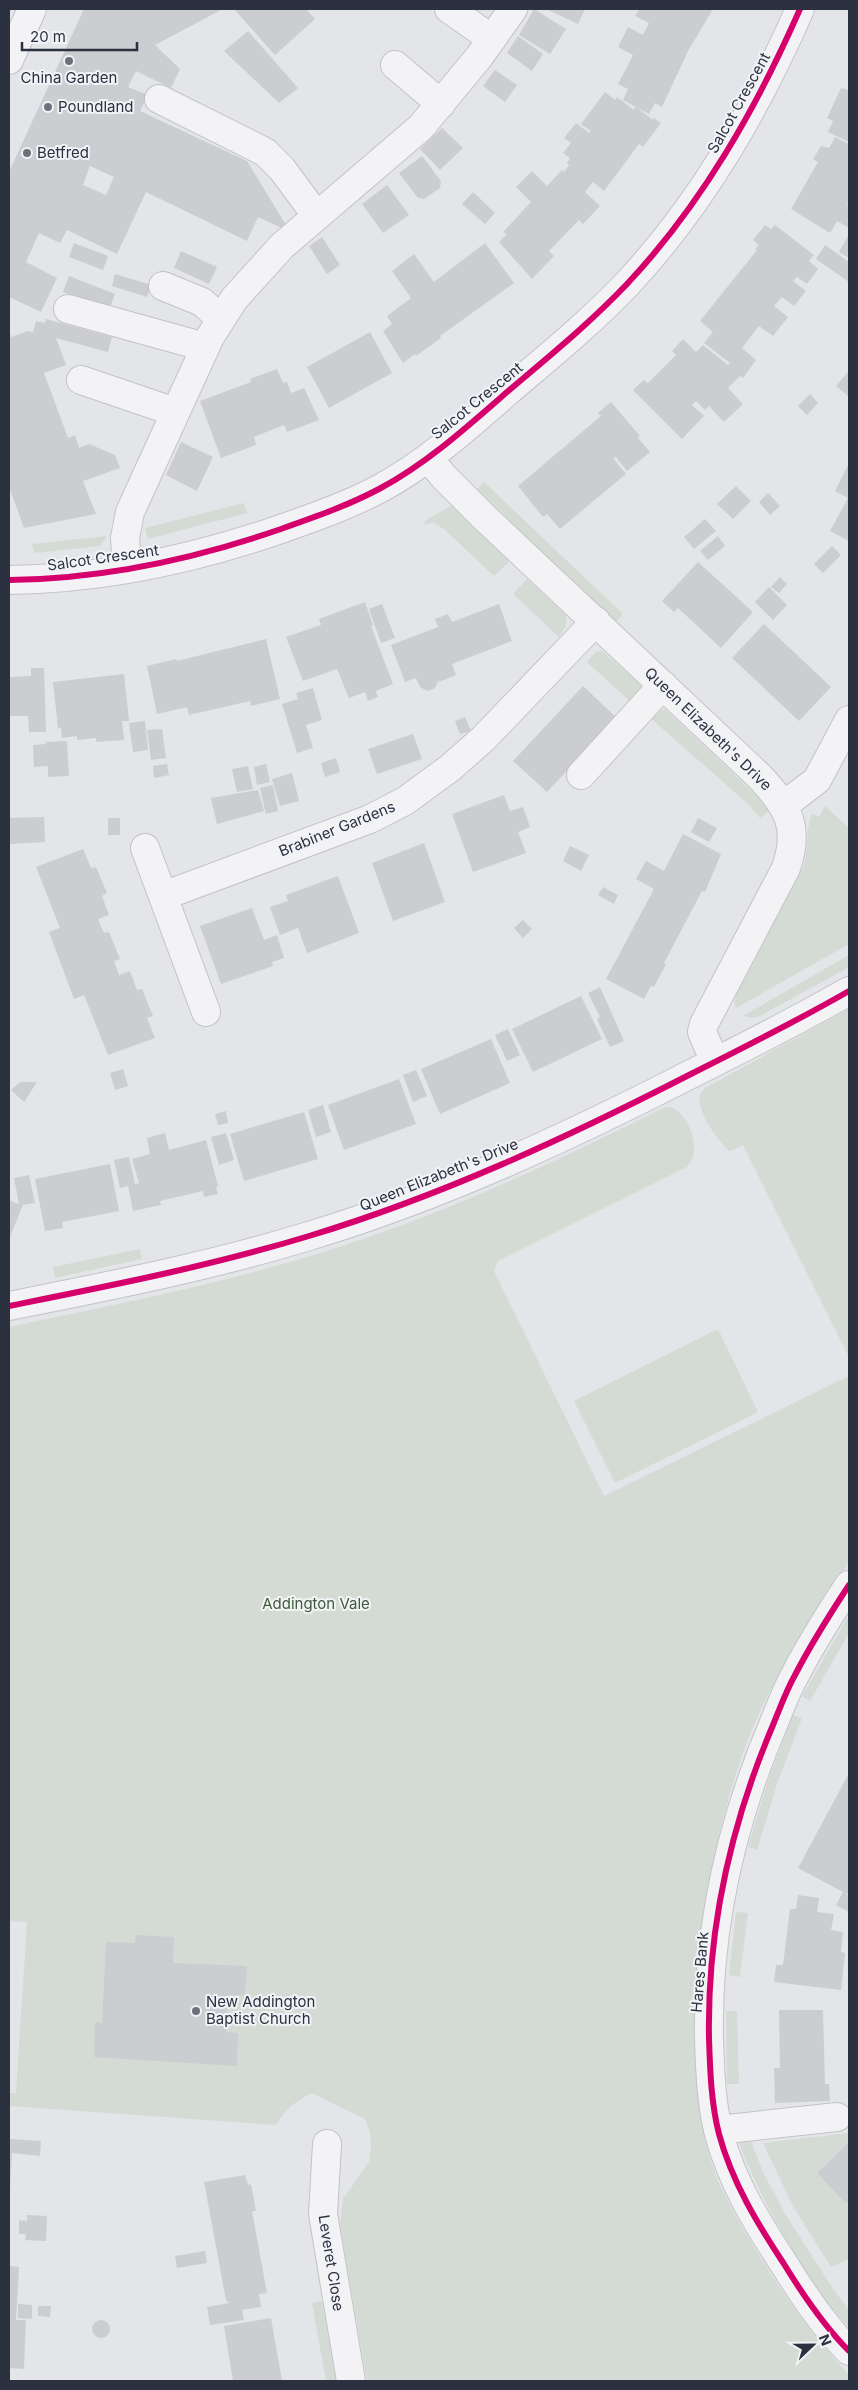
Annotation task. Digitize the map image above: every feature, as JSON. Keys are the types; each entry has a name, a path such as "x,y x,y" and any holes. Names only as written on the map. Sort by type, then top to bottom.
{"street":[{"path":"9,60 32,9"},
{"path":"449,9 492,39"},
{"path":"127,569 126,525 175,412 220,318 250,280 316,215 390,155 421,127 492,39 513,9"},
{"name":"Salcot Crescent","path":"9,580 79,576 194,556 319,516 378,489 428,458 576,334 658,249 700,194 738,134 765,85 800,9"},
{"path":"395,65 441,104"},
{"path":"159,99 264,152 282,169 316,215"},
{"path":"163,286 202,302 220,318"},
{"path":"68,309 205,347"},
{"path":"81,380 175,412"},
{"name":"Queen Elizabeth's Drive","path":"428,458 466,499 760,777 783,806 792,827 793,836 786,868 704,1024 702,1032 715,1062"},
{"name":"Brabiner Gardens","path":"164,896 370,819 410,798 484,738 596,621"},
{"path":"581,775 663,685"},
{"path":"783,806 817,780 849,720"},
{"path":"145,848 206,1012"},
{"name":"Queen Elizabeth's Drive","path":"9,1306 233,1257 308,1237 392,1209 452,1186 538,1149 715,1062 849,991"},
{"name":"Hares Bank","path":"849,1585 794,1675 755,1768 732,1842 718,1916 710,1983 710,2060 718,2130 739,2189 754,2218 818,2317 849,2351"},
{"path":"718,2130 838,2117"},
{"name":"Leveret Close","path":"327,2144 323,2214 350,2381"}],"green space":[{"path":"484,482 623,614 616,622 477,489"},
{"path":"244,503 247,513 148,539 145,528"},
{"path":"451,506 509,562 494,576 444,529 434,523 423,524 426,520"},
{"path":"107,536 100,546 35,553 32,544"},
{"path":"527,579 566,615 566,626 559,637 513,594"},
{"path":"602,651 643,687 633,704 587,662 596,652"},
{"path":"665,709 770,810 760,818 747,803 648,716"},
{"path":"825,806 849,828 849,944 736,1008 734,1002 736,995 803,868 808,827 812,814 819,817"},
{"path":"849,955 849,967 760,1016 754,1018 743,1016"},
{"path":"849,1009 849,1357 743,1145 730,1151 725,1147 714,1134 704,1117 699,1101 700,1094 704,1088"},
{"name":"Addington Vale","path":"670,1107 677,1110 683,1116 692,1133 694,1152 692,1160 687,1167 498,1261 494,1271 604,1496 849,1376 849,1560 825,1595 781,1671 757,1718 738,1767 722,1823 709,1885 699,1949 695,2014 696,2076 704,2133 719,2183 772,2276 808,2327 849,2375 849,2381 367,2381 340,2225 343,2199 369,2162 371,2148 370,2132 365,2119 312,2093 291,2106 276,2125 9,2106 9,2093 16,2093 27,1922 9,1921 9,1327 212,1283 293,1261 376,1235 501,1185 663,1108"},
{"path":"140,1249 142,1259 55,1278 53,1267"},
{"path":"718,1329 758,1412 615,1483 574,1401"},
{"path":"849,1615 849,1633 810,1701 802,1696"},
{"path":"793,1715 802,1718 777,1784 757,1850 748,1847 768,1781"},
{"path":"736,1912 748,1913 740,1977 729,1975"},
{"path":"726,2011 737,2011 739,2084 727,2084"},
{"path":"849,2133 849,2142 817,2173 846,2204 849,2201 849,2259 831,2267 794,2208 763,2143"},
{"path":"748,2134 763,2172 784,2212 833,2289 849,2310 849,2327 816,2287 771,2212 737,2138"},
{"path":"322,2301 336,2381 326,2381 312,2303"}],"building":[{"path":"84,9 223,9 155,45 180,69 171,88 136,71 128,87 148,95 140,111 247,161 286,225 282,228 258,217 247,241 146,192 117,254 67,230 60,243 39,233 26,262 57,278 41,312 9,297 9,172","holes":["90,166 114,177 106,195 83,185"]},
{"path":"234,9 306,9 315,19 275,55"},
{"path":"534,9 566,29 550,54 519,35"},
{"path":"546,9 585,9 578,24"},
{"path":"639,9 713,9 688,51 662,107 655,103 649,114 623,100 628,89 618,84 633,55 618,47 628,27 643,35 649,23 635,16"},
{"path":"248,31 298,88 279,103 224,51"},
{"path":"518,36 543,54 532,71 507,53"},
{"path":"495,70 517,85 505,102 483,86"},
{"path":"841,88 848,90 849,88 849,142 828,132 833,121 827,118"},
{"path":"605,92 615,100 617,97 634,110 636,107 653,120 654,118 661,123 643,147 639,144 604,191 593,182 585,192 600,206 583,224 579,220 549,251 554,256 532,279 499,242 507,234 503,232 531,202 516,187 532,171 547,186 562,170 564,172 569,165 567,163 570,158 563,153 571,143 564,138 576,123 589,133 591,131 581,124"},
{"path":"442,128 463,148 440,170 420,149"},
{"path":"835,137 849,144 849,201 847,204 849,206 849,228 837,221 830,233 791,209 818,162 813,159 821,146 829,148"},
{"path":"422,156 441,181 440,188 424,199 418,198 399,173"},
{"path":"387,185 409,215 383,233 362,204"},
{"path":"473,192 495,213 485,224 462,204"},
{"path":"765,225 771,229 775,225 814,255 809,261 818,269 807,284 797,277 793,281 806,291 794,306 782,297 774,306 788,317 773,336 759,326 742,348 756,360 743,378 740,376 728,388 743,404 724,422 709,406 705,410 696,401 692,405 704,416 682,439 633,390 644,380 648,383 676,355 672,351 683,339 696,352 703,345 728,365 730,363 704,343 713,332 700,321 757,250 755,249 759,245 753,240"},
{"path":"849,234 849,258 839,252"},
{"path":"322,237 340,265 327,274 309,246"},
{"path":"74,243 108,256 103,270 69,257"},
{"path":"485,243 514,283 440,336 441,338 403,363 383,331 392,324 387,316 411,298 392,271 414,254 434,282"},
{"path":"825,245 849,262 849,282 816,259"},
{"path":"181,251 217,267 209,284 174,268"},
{"path":"115,274 151,285 147,297 112,286"},
{"path":"69,276 115,294 109,310 63,292"},
{"path":"46,319 112,337 108,352 56,338 66,365 44,373 68,438 75,435 79,448 89,444 115,455 120,468 83,481 96,514 24,528 9,487 9,331 11,337 28,331 33,332 36,321 45,323"},
{"path":"370,332 392,373 329,408 307,367"},
{"path":"277,369 283,383 287,382 291,393 304,388 319,420 287,432 284,425 254,437 256,445 221,458 200,401 251,382 250,379"},
{"path":"849,371 849,397 836,386"},
{"path":"810,394 818,403 807,415 798,406"},
{"path":"611,402 640,436 638,438 650,452 627,471 616,457 613,458 626,474 560,529 547,514 543,517 518,486 601,416 598,413"},
{"path":"181,442 213,457 197,491 166,475"},
{"path":"849,463 849,541 830,531 848,498 835,491"},
{"path":"736,486 751,501 733,519 717,504"},
{"path":"768,493 780,506 770,515 759,502"},
{"path":"705,519 716,531 694,549 684,537"},
{"path":"718,536 725,546 708,560 700,551"},
{"path":"832,546 841,555 823,573 814,564"},
{"path":"698,562 753,612 721,648 678,608 674,612 662,601"},
{"path":"780,577 787,584 779,593 771,587"},
{"path":"769,587 787,605 773,620 755,602"},
{"path":"365,602 373,625 371,626 393,684 376,691 378,697 368,701 365,692 349,698 337,669 303,681 286,637 321,625 319,619"},
{"path":"382,604 395,638 381,643 369,609"},
{"path":"499,604 512,641 452,664 456,675 439,682 439,680 435,688 427,691 420,687 416,678 405,682 391,645 438,627 435,619 448,614 452,622"},
{"path":"764,624 831,687 799,721 732,658"},
{"path":"266,639 280,699 251,706 250,701 189,715 187,707 157,714 147,666 176,659 177,661"},
{"path":"31,668 44,668 46,732 29,732 28,716 9,716 9,677 31,676"},
{"path":"124,674 129,721 122,721 124,740 96,742 96,738 77,740 77,736 62,738 61,728 58,728 53,682"},
{"path":"583,686 619,720 605,730 547,792 513,761"},
{"path":"313,688 322,720 306,725 313,748 297,753 282,704 298,699 296,693"},
{"path":"465,717 471,731 460,734 455,721"},
{"path":"145,721 148,750 133,752 129,723"},
{"path":"162,729 166,758 151,760 147,730"},
{"path":"413,734 422,759 377,774 368,749"},
{"path":"67,741 69,776 48,777 48,766 34,767 33,745"},
{"path":"336,758 340,772 325,777 321,763"},
{"path":"167,764 169,775 154,778 153,766"},
{"path":"266,764 270,782 257,785 254,767"},
{"path":"248,766 253,789 237,792 232,769"},
{"path":"292,773 299,801 280,806 272,779"},
{"path":"273,785 278,811 266,814 260,788"},
{"path":"258,790 264,811 217,824 211,798"},
{"path":"504,795 510,811 523,807 530,827 518,832 526,853 473,872 452,814"},
{"path":"44,817 45,842 9,844 9,818"},
{"path":"108,818 120,818 120,835 108,835"},
{"path":"698,818 717,828 709,842 691,832"},
{"path":"683,834 721,854 705,892 702,891 664,963 666,964 654,987 651,986 644,999 606,979 654,889 636,879 646,861 664,871"},
{"path":"424,843 445,902 393,921 372,863"},
{"path":"570,846 589,855 581,871 563,861"},
{"path":"83,849 91,868 96,867 107,893 102,896 109,915 98,919 104,933 109,932 120,959 114,961 119,975 130,971 137,990 142,989 153,1016 147,1018 155,1038 108,1055 84,995 74,999 49,932 60,928 36,867"},
{"path":"338,876 359,933 307,953 298,928 280,935 270,907 288,901 286,895"},
{"path":"603,887 618,895 614,904 598,895"},
{"path":"252,908 264,940 277,935 284,958 272,962 273,966 221,984 200,926"},
{"path":"523,920 532,929 523,938 514,928"},
{"path":"600,987 624,1041 610,1047 597,1019 600,1017 588,993"},
{"path":"581,996 602,1039 533,1072 512,1029"},
{"path":"508,1029 520,1055 507,1061 495,1035"},
{"path":"491,1039 510,1083 440,1114 421,1069"},
{"path":"123,1069 128,1086 115,1090 110,1073"},
{"path":"416,1070 427,1096 413,1102 403,1075"},
{"path":"399,1079 416,1124 344,1150 328,1105"},
{"path":"20,1082 37,1082 24,1102 11,1090"},
{"path":"323,1105 331,1132 316,1137 308,1110"},
{"path":"226,1111 228,1123 218,1125 215,1114"},
{"path":"304,1112 318,1159 244,1181 230,1134"},
{"path":"165,1133 169,1150 206,1140 218,1186 216,1187 218,1194 204,1197 203,1191 160,1201 161,1205 133,1211 128,1186 120,1188 114,1160 129,1157 135,1184 139,1183 132,1159 150,1154 147,1138"},
{"path":"226,1133 234,1160 219,1165 211,1137"},
{"path":"110,1164 119,1211 62,1222 63,1228 45,1231 35,1179"},
{"path":"29,1175 35,1203 23,1205 9,1239 9,1200 19,1204 14,1178"},
{"path":"849,1773 849,1891 847,1895 849,1896 849,1912 836,1905 843,1892 798,1868"},
{"path":"798,1895 819,1898 817,1912 834,1914 831,1930 843,1932 841,1952 845,1953 841,1990 774,1982 776,1965 783,1965 790,1909 796,1909"},
{"path":"136,1935 174,1937 173,1963 247,1966 245,1995 228,1995 226,2032 238,2033 237,2066 94,2057 95,2022 102,2023 106,1942 135,1943"},
{"path":"779,2010 823,2010 825,2084 829,2084 830,2101 775,2103 774,2068 780,2068"},
{"path":"9,2139 41,2141 40,2156 12,2153 10,2190"},
{"path":"849,2142 849,2201 846,2204 817,2173"},
{"path":"245,2175 248,2185 251,2184 256,2211 252,2211 267,2293 259,2294 261,2307 242,2310 244,2320 210,2325 207,2307 229,2303 226,2300 204,2182"},
{"path":"27,2215 47,2216 46,2241 25,2240 26,2234 19,2234 19,2220 27,2221"},
{"path":"205,2251 207,2263 177,2268 175,2256"},
{"path":"9,2266 19,2267 16,2320 26,2320 24,2369 9,2368"},
{"path":"18,2304 32,2305 32,2319 18,2318"},
{"path":"38,2306 51,2306 50,2317 38,2316"},
{"path":"271,2318 282,2381 233,2381 224,2326"},
{"path":"101,2320 107,2323 110,2329 107,2335 101,2338 95,2335 92,2329 95,2323"}],"cycle path":[{"path":"9,580 43,579 112,572 179,559 245,541 304,521 354,501 379,489 430,457 583,327 613,299 654,253 703,188 746,119 800,9"},
{"path":"9,1306 235,1257 309,1236 407,1203 502,1164 596,1121 770,1034 849,991"},
{"path":"849,1585 801,1663 789,1687 758,1762 745,1800 724,1878 712,1957 709,1998 711,2086 716,2122 724,2152 746,2202 764,2233 806,2298 849,2351"}],"place":[{"name":"China Garden","path":"69,61"},
{"name":"Poundland","path":"48,107"},
{"name":"Betfred","path":"27,153"},
{"name":"New Addington Baptist Church","path":"196,2011"}]}
